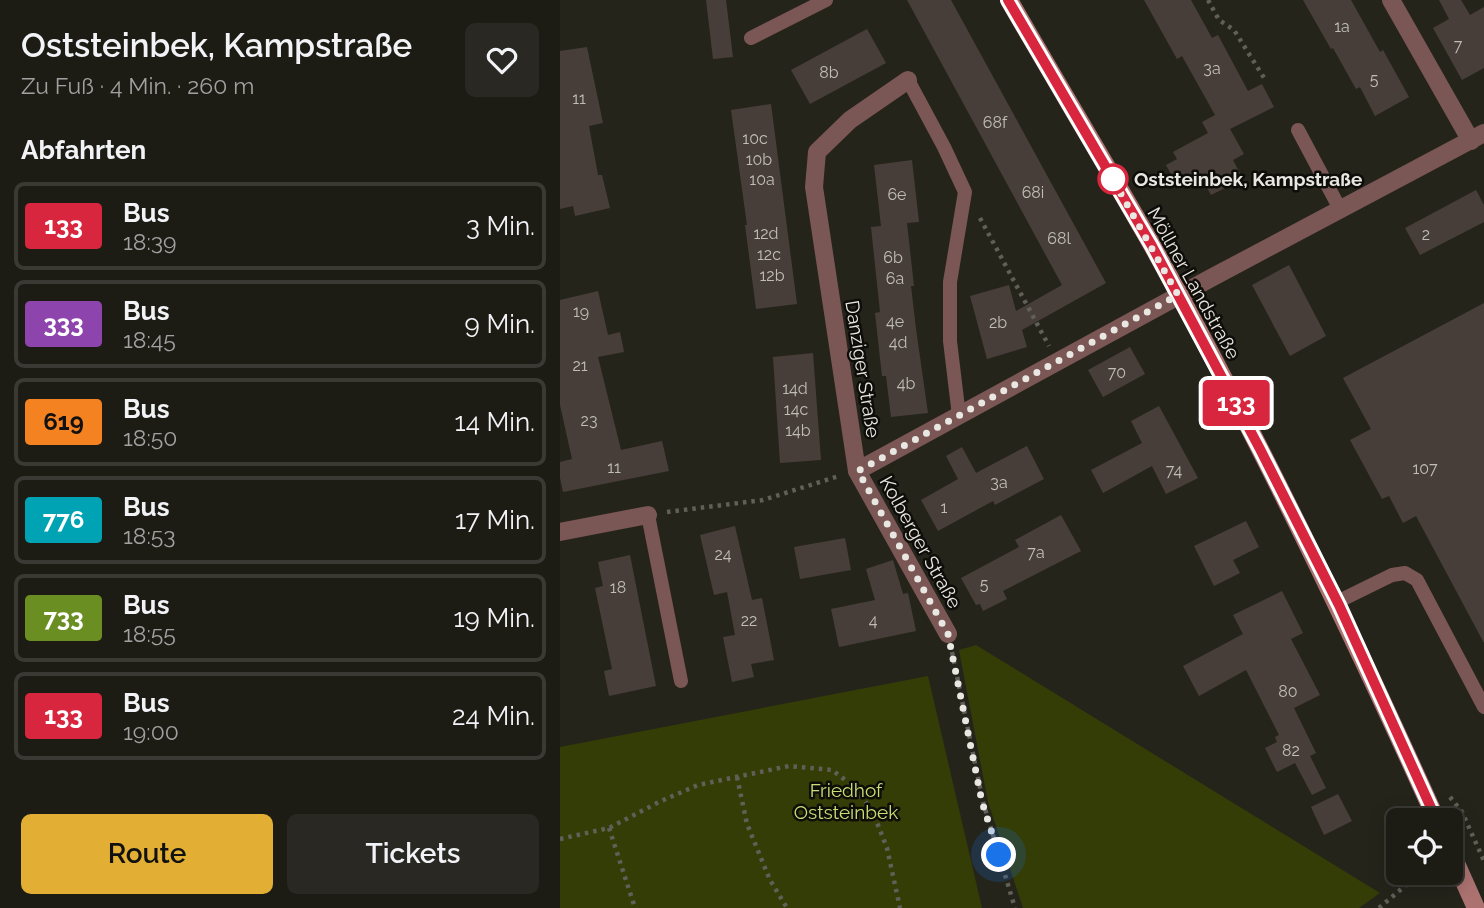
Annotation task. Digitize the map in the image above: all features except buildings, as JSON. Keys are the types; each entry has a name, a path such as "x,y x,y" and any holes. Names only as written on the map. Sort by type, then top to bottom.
{"main road":[{"name":"Möllner Landstraße","path":"1009,0 1152,246 1260,449 1337,602 1431,808"},
{"path":"1463,879 1476,908"}],"street":[{"path":"1391,0 1477,137"},
{"name":"Danziger Straße","path":"908,80 850,120 817,152 814,187 858,471 1178,295 1477,137"},
{"name":"Kolberger Straße","path":"858,471 948,634"},
{"path":"560,532 648,515"}],"lane":[{"path":"751,38 826,0"},
{"path":"908,80 965,192 950,282 950,341 959,416"},
{"path":"1298,130 1340,209"},
{"path":"648,515 681,681"},
{"path":"1337,602 1392,575 1405,573 1417,580 1484,707"}],"path":[{"path":"1208,0 1219,20 1234,30 1266,81"},
{"path":"965,192 1058,362"},
{"path":"648,515 763,500 858,471"},
{"path":"948,634 982,802 1015,908"},
{"path":"560,839 609,828 698,785 789,766 832,770 852,785 872,810 887,848 900,908"},
{"path":"737,777 747,824 770,880 787,908"},
{"path":"609,828 635,908"},
{"path":"1379,908 1406,885"}],"green space":[{"path":"976,645 1380,893 1359,908 1023,908 988,802 959,650"},
{"name":"Friedhof Oststeinbek","path":"928,676 982,908 560,908 560,747"}],"bus line":[{"name":"133","path":"1008,0 1152,246 1260,449 1339,605 1431,808"}],"place":[{"name":"Oststeinbek, Kampstraße","path":"1113,179"}],"route":[{"path":"999,855 982,802 948,634 858,471 1178,295 1111,176 1113,179"}]}
